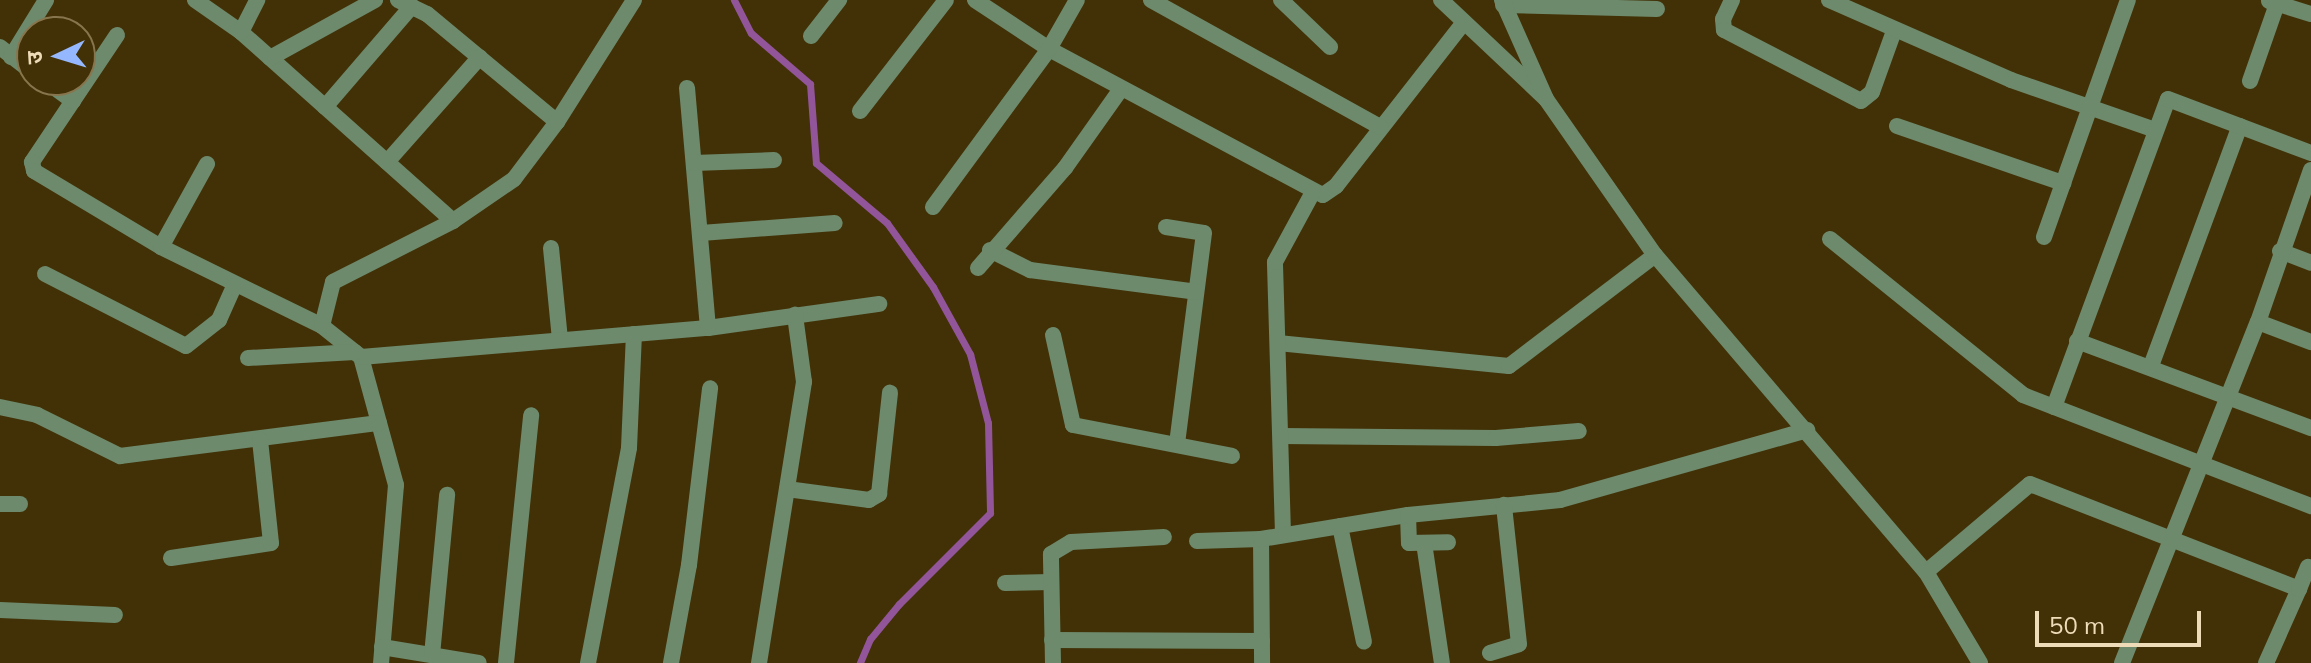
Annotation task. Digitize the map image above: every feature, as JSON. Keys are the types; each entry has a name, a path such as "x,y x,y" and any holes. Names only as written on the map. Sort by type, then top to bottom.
{"street":[{"path":"6,52 46,0"},
{"path":"195,0 241,32 453,221"},
{"path":"241,32 257,0"},
{"path":"270,58 375,0"},
{"path":"322,326 333,282 453,221 514,179 557,122 634,0"},
{"path":"811,36 839,0"},
{"path":"860,111 946,0"},
{"path":"975,0 1049,49 1121,89 1280,168 1313,192 1331,192 1464,22"},
{"path":"933,207 1049,49 1077,0"},
{"path":"1151,0 1169,4 1380,127"},
{"path":"1281,0 1330,47"},
{"path":"1441,0 1546,99"},
{"path":"1732,0 1723,19 1724,30 1861,101 1872,92 1894,31"},
{"path":"1829,0 2011,80 2155,130"},
{"path":"2044,237 2128,0"},
{"path":"1657,9 1502,2 1546,99 1655,255 1926,572 1980,663"},
{"path":"2250,81 2272,2 2311,14"},
{"path":"325,107 405,3 480,57 557,122"},
{"path":"117,35 32,162 34,171 161,247 234,286 322,326 358,354 396,485 382,655 432,655 479,663"},
{"path":"387,162 480,57"},
{"path":"687,88 708,328"},
{"path":"978,268 990,250 1065,168 1121,89"},
{"path":"66,96 73,101"},
{"path":"2054,407 2155,130 2170,99 2311,153"},
{"path":"1897,126 2063,183"},
{"path":"2151,366 2240,126"},
{"path":"694,163 774,160"},
{"path":"161,247 207,164"},
{"path":"2122,663 2173,541 2198,461 2258,322 2280,251 2311,170"},
{"path":"1283,534 1275,262 1313,192"},
{"path":"701,233 835,223"},
{"path":"1166,227 1204,233 1177,444"},
{"path":"1830,239 2023,395 2311,506"},
{"path":"551,248 560,340"},
{"path":"990,250 1030,270 1196,292"},
{"path":"2280,251 2311,263"},
{"path":"1278,343 1509,366 1655,255"},
{"path":"45,274 186,346 219,320 234,286"},
{"path":"248,358 358,354 708,328 879,304"},
{"path":"759,663 804,382 795,315"},
{"path":"2258,322 2311,342"},
{"path":"588,663 629,448 634,334"},
{"path":"1053,335 1073,425 1232,456"},
{"path":"2077,341 2227,394 2311,428"},
{"path":"671,663 689,565 710,388"},
{"path":"787,489 869,500 879,494 890,393"},
{"path":"0,407 37,415 120,456 379,423"},
{"path":"506,663 531,415"},
{"path":"1197,541 1261,539 1408,515 1560,500 1807,430"},
{"path":"1281,436 1496,438 1579,431"},
{"path":"171,558 271,543 260,440"},
{"path":"1926,572 2030,484 2299,589"},
{"path":"432,655 447,495"},
{"path":"0,504 20,504"},
{"path":"1490,653 1519,644 1504,505"},
{"path":"1408,515 1409,543 1448,542"},
{"path":"1340,526 1364,642"},
{"path":"1053,663 1051,554 1060,545 1164,537"},
{"path":"1261,539 1262,663"},
{"path":"1424,543 1442,663"},
{"path":"2266,663 2308,567"},
{"path":"1005,583 1051,582"},
{"path":"0,610 115,615"},
{"path":"1052,640 1262,641"}],"waterway":[{"path":"734,0 751,33 810,84 816,163 887,223 933,287 970,354 988,423 990,513 899,604 870,639 860,663"}]}
